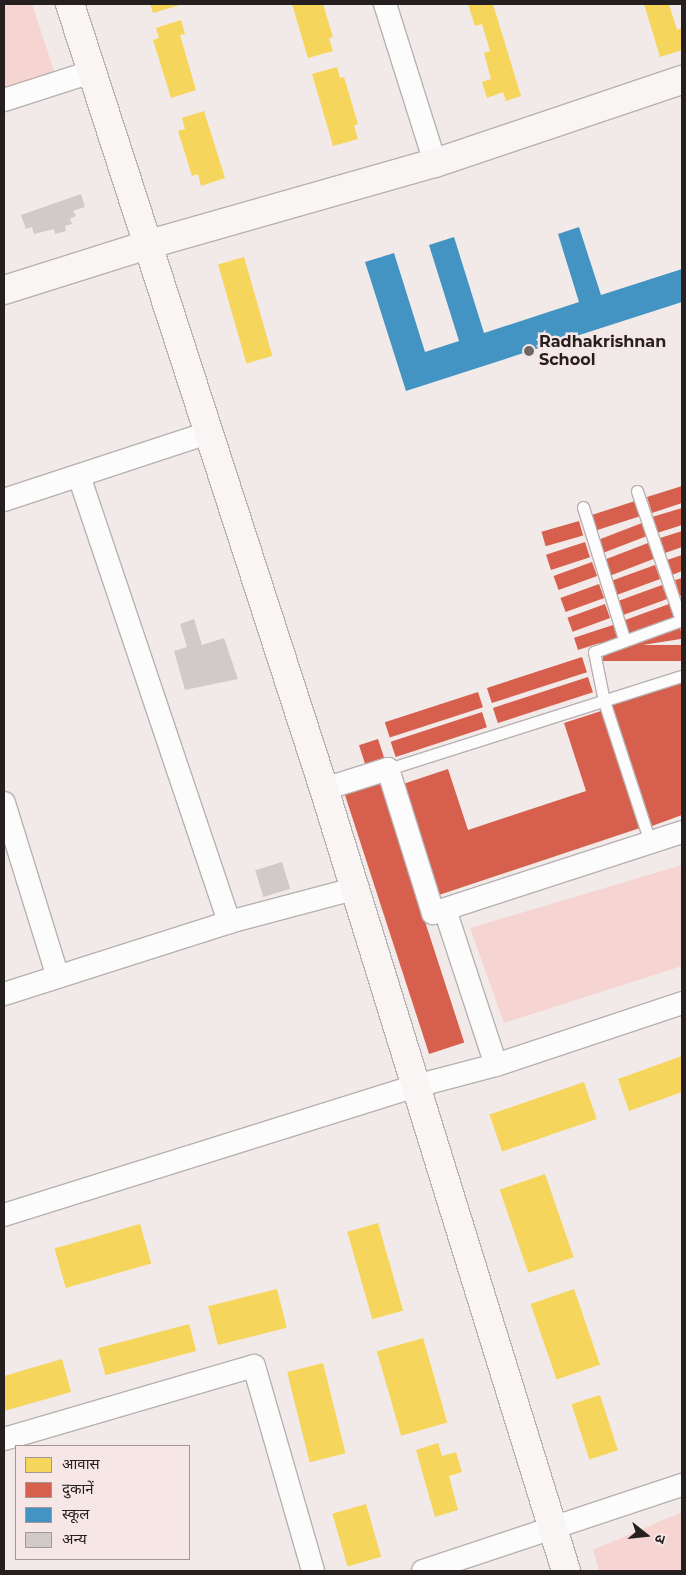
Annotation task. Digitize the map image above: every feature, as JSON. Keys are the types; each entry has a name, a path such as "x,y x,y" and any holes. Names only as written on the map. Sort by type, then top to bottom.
{"main road":[{"path":"70,4 91,72 150,244 208,433 324,789 554,1526 566,1571"},
{"path":"4,290 150,244 434,163 682,80"}],"street":[{"path":"385,4 434,163"},
{"path":"4,100 91,72"},
{"path":"4,500 208,433"},
{"path":"79,476 229,922"},
{"path":"324,789 388,769 433,913 682,832"},
{"path":"4,803 58,977"},
{"path":"4,994 229,922 354,889"},
{"path":"446,910 496,1065"},
{"path":"4,1215 416,1086 496,1065 682,1003"},
{"path":"4,1438 254,1366 313,1571"},
{"path":"423,1571 682,1485"}],"lane":[{"path":"637,491 682,620 594,652 604,702 650,842"},
{"path":"583,508 624,640"},
{"path":"388,769 682,676"}],"shaded area":[{"path":"4,4 32,4 55,74 4,89"},
{"path":"682,865 682,966 504,1023 470,928"},
{"path":"682,1512 682,1571 599,1571 593,1550"}],"building: आवास":[{"path":"150,4 183,4 153,13"},
{"path":"292,4 323,4 333,37 329,38 333,51 308,58"},
{"path":"468,4 493,4 521,96 506,101 503,92 487,98 482,82 491,79 484,53 490,51 482,24 475,26"},
{"path":"644,4 669,4 677,30 682,28 682,50 660,57"},
{"path":"181,20 185,34 180,35 196,90 171,98 153,40 159,38 156,28"},
{"path":"337,67 340,78 344,77 358,124 354,126 358,139 333,146 312,74"},
{"path":"204,111 225,178 201,186 198,174 192,176 178,131 185,129 182,118"},
{"path":"244,257 272,356 246,363 218,264"},
{"path":"682,1056 682,1092 629,1111 618,1079"},
{"path":"584,1082 597,1119 502,1151 489,1115"},
{"path":"545,1174 574,1257 528,1273 500,1190"},
{"path":"378,1223 403,1310 372,1319 347,1232"},
{"path":"140,1224 151,1263 66,1288 54,1249"},
{"path":"277,1289 287,1328 218,1345 208,1306"},
{"path":"574,1289 600,1365 557,1380 531,1304"},
{"path":"189,1324 196,1351 105,1375 98,1348"},
{"path":"423,1338 447,1423 401,1436 377,1351"},
{"path":"62,1359 71,1392 4,1411 4,1376"},
{"path":"323,1363 345,1453 310,1462 287,1372"},
{"path":"600,1395 618,1450 589,1459 571,1404"},
{"path":"438,1443 442,1456 456,1452 462,1472 449,1476 458,1510 435,1517 416,1450"},
{"path":"366,1504 381,1557 348,1567 332,1514"}],"building: दुकानें":[{"path":"682,486 682,503 652,513 647,497"},
{"path":"635,501 640,516 594,531 589,516"},
{"path":"682,508 682,525 657,533 652,517"},
{"path":"579,521 583,535 546,546 542,532"},
{"path":"642,523 647,536 602,553 597,540"},
{"path":"682,531 682,547 665,553 660,538"},
{"path":"585,542 590,557 551,570 546,555"},
{"path":"648,543 654,559 609,576 603,560"},
{"path":"682,555 682,571 672,575 667,560"},
{"path":"592,562 597,576 559,590 553,576"},
{"path":"655,565 660,579 616,595 611,581"},
{"path":"682,578 682,595 680,596 675,580"},
{"path":"599,584 604,598 566,612 560,598"},
{"path":"662,585 667,599 624,615 619,601"},
{"path":"605,604 610,618 573,632 567,618"},
{"path":"669,604 674,618 629,635 624,620"},
{"path":"613,625 617,637 578,650 574,638"},
{"path":"680,626 682,639 600,652 598,639"},
{"path":"603,645 682,645 682,661 603,661"},
{"path":"582,657 587,672 492,703 487,688"},
{"path":"588,677 593,692 498,723 493,708"},
{"path":"682,680 682,815 652,826 612,704"},
{"path":"478,692 483,707 390,738 385,722"},
{"path":"601,711 640,828 433,897 397,786 448,769 468,830 586,791 564,723"},
{"path":"482,712 487,727 396,757 391,742"},
{"path":"378,739 384,758 365,764 359,745"},
{"path":"379,780 464,1042 429,1054 344,791"}],"building: स्कूल":[{"path":"579,227 601,295 682,269 682,302 406,391 365,262 394,253 425,352 459,341 429,245 454,237 484,333 579,302 558,234"}],"building: अन्य":[{"path":"81,194 85,207 73,211 76,216 70,219 72,224 65,226 66,231 55,234 54,229 34,234 32,227 26,229 21,215"},
{"path":"194,619 202,645 224,638 238,679 185,690 174,651 187,647 180,624"},
{"path":"282,862 290,889 263,897 255,870"}],"place":[{"name":"Radhakrishnan School","path":"529,351"}]}
